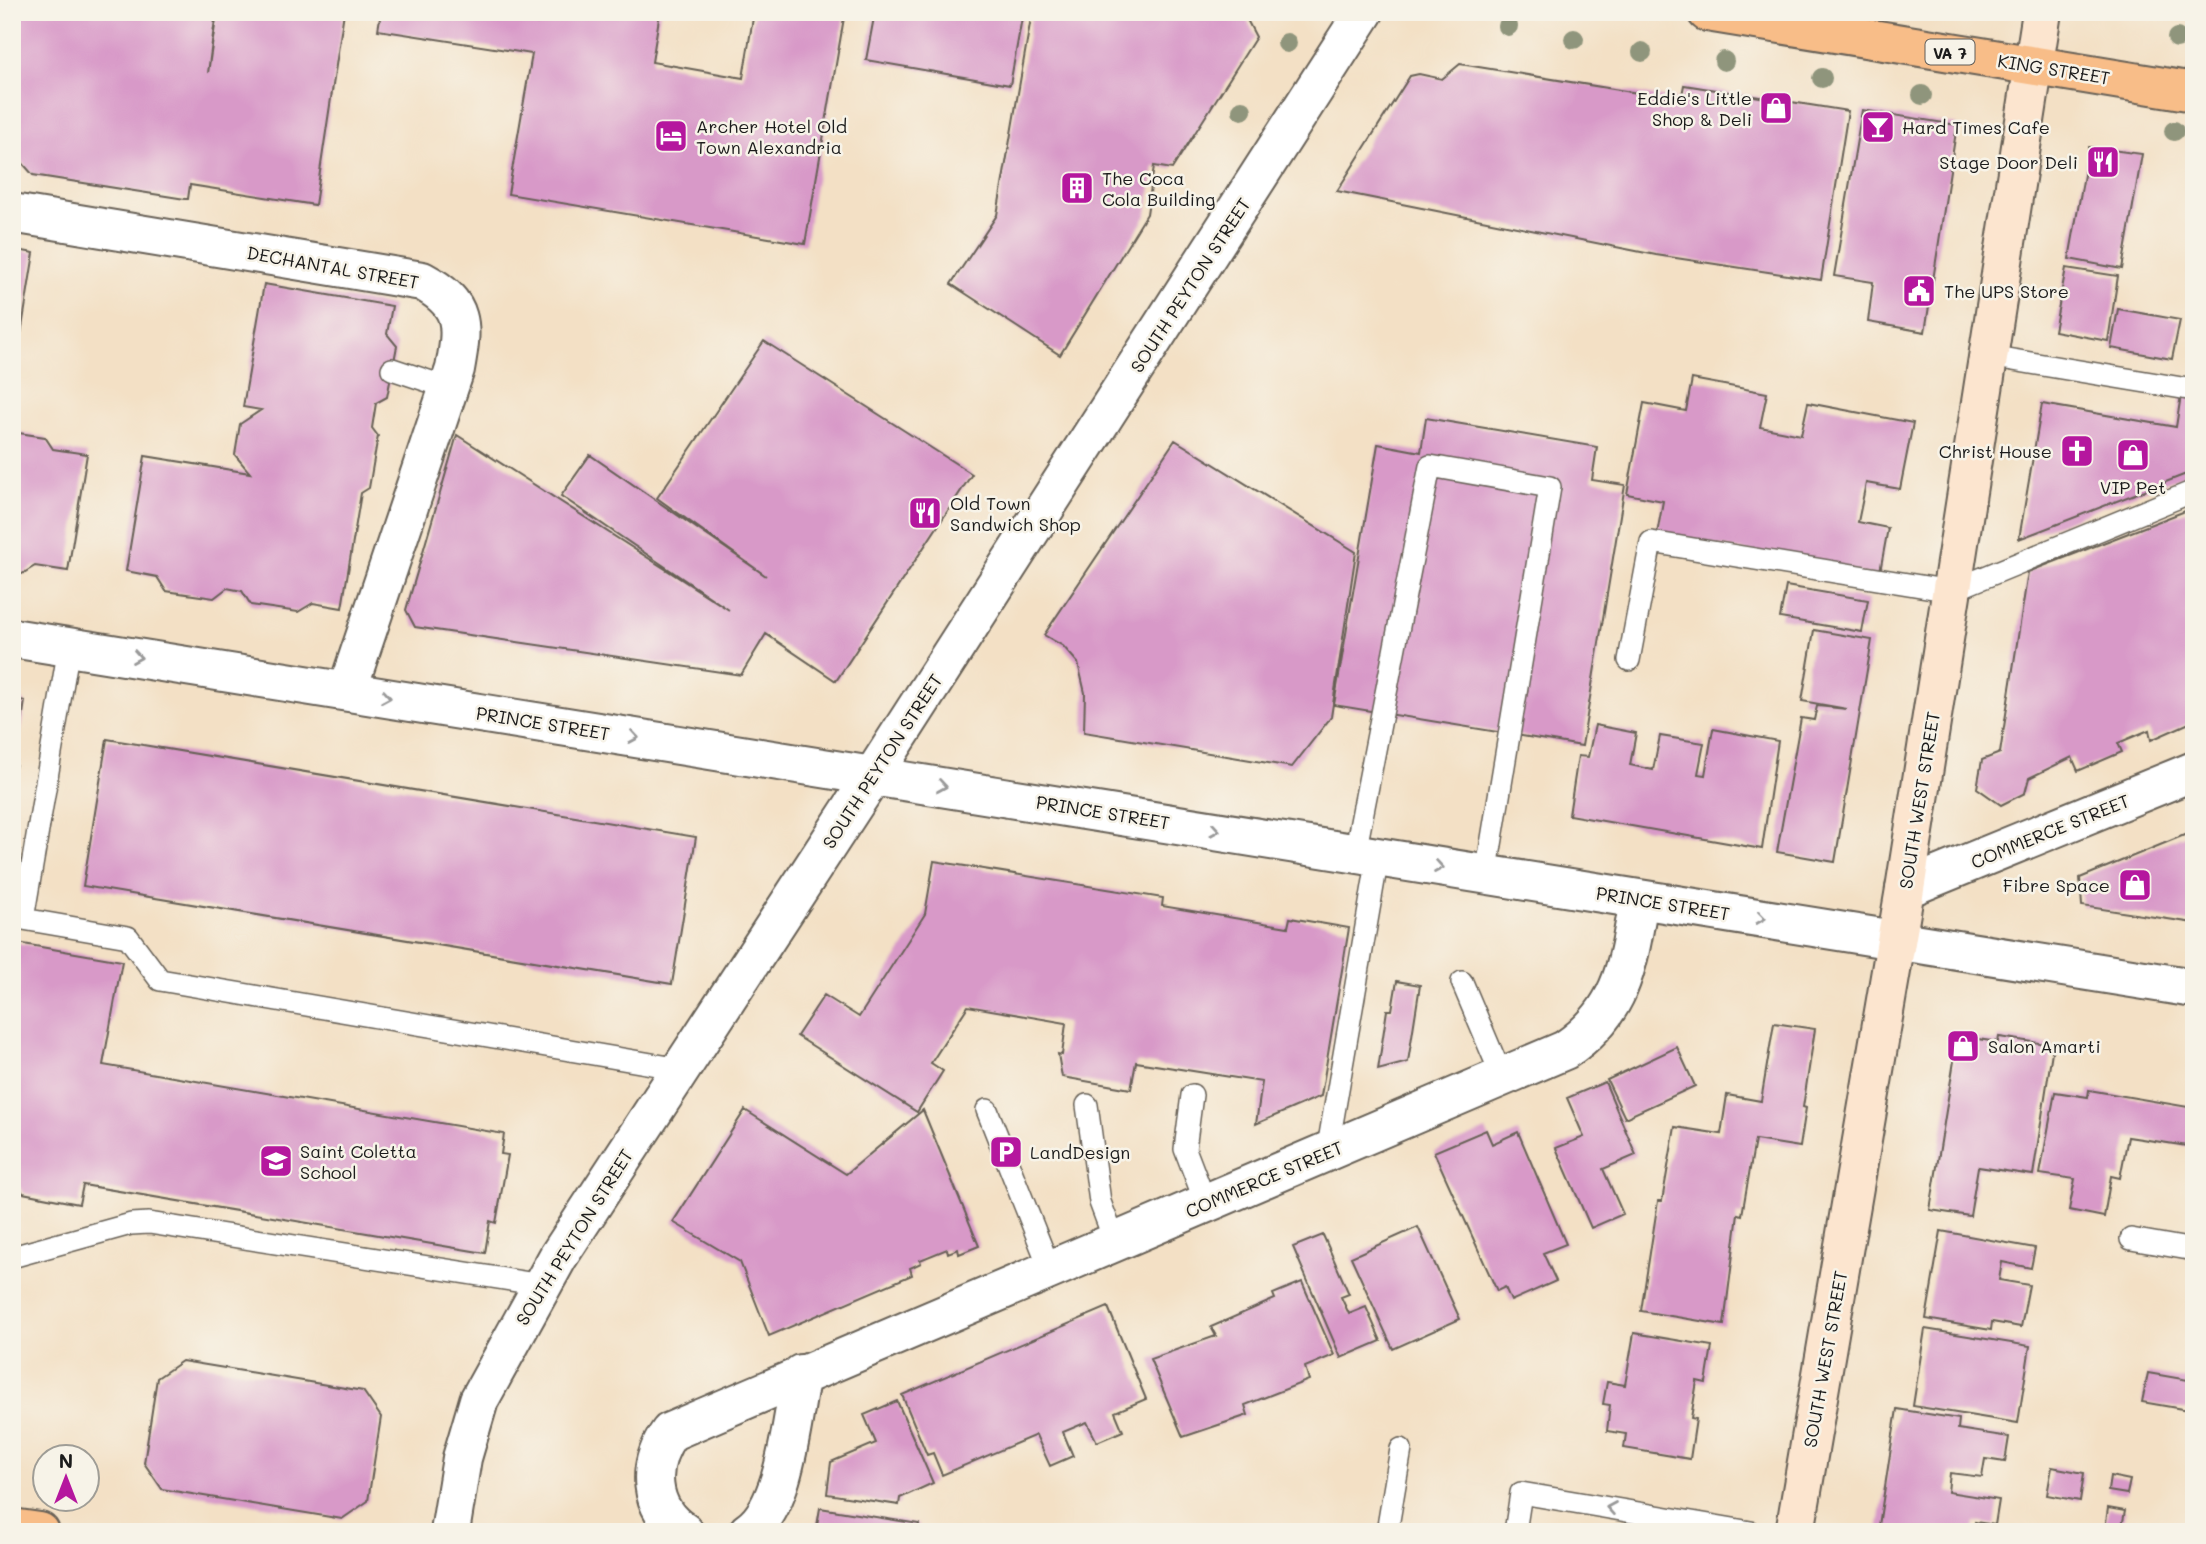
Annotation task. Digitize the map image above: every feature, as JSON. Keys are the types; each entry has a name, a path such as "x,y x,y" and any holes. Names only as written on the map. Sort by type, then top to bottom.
{"main road":[{"name":"KING STREET","path":"1707,12 2194,92"},
{"name":"SOUTH WEST STREET","path":"1795,1532 1905,889 2042,12"},
{"path":"12,1528 40,1532"}],"street":[{"name":"SOUTH PEYTON STREET","path":"450,1532 462,1458 479,1400 542,1285 1364,12"},
{"name":"DECHANTAL STREET","path":"12,213 422,281 445,293 458,313 460,339 449,388 347,691"},
{"name":"PRINCE STREET","path":"12,638 874,774 2194,988"},
{"name":"COMMERCE STREET","path":"1905,889 2194,771"},
{"name":"COMMERCE STREET","path":"684,1532 661,1511 655,1493 657,1454 670,1432 801,1374 1503,1079 1565,1050 1588,1034 1606,1013 1619,990 1629,961 1639,900"},
{"path":"748,1532 764,1518 777,1498 801,1374"}],"lane":[{"path":"1989,356 2194,390"},
{"path":"392,369 449,388"},
{"path":"1327,1153 1366,855 1430,466 1550,487 1486,874"},
{"path":"1629,660 1651,542 1951,591 2194,491"},
{"path":"69,647 23,919 128,937 160,980 681,1069"},
{"path":"1462,982 1503,1079"},
{"path":"1192,1095 1185,1149 1206,1203"},
{"path":"1087,1105 1100,1202 1115,1241"},
{"path":"987,1110 1051,1269"},
{"path":"12,1257 131,1224 149,1223 542,1285"},
{"path":"2131,1239 2194,1250"},
{"path":"1387,1532 1401,1449"},
{"path":"1515,1532 1521,1493 1751,1532"}],"building":[{"path":"12,12 216,12 208,73 217,12 344,12 315,205 190,185 188,199 185,199 33,175 12,151"},
{"name":"Archer Hotel Old Town Alexandria","path":"381,12 538,12 537,24 539,12 660,12 652,62 743,78 754,12 845,12 805,244 508,194 532,54 378,30"},
{"path":"875,12 1023,12 1010,85 866,60"},
{"name":"The Coca Cola Building","path":"1032,12 1243,12 1256,37 1172,169 1154,166 1147,214 1060,355 951,284 997,215"},
{"path":"1460,64 1681,100 1684,85 1848,111 1821,280 1656,255 1337,191 1410,76 1419,74 1442,79"},
{"path":"1862,110 1957,125 1925,332 1868,322 1873,282 1834,276"},
{"path":"2089,147 2142,154 2122,269 2069,259"},
{"path":"12,249 34,253 19,346 12,351"},
{"path":"2066,268 2118,276 2108,341 2054,331"},
{"path":"264,284 392,306 387,334 397,346 387,397 376,403 372,428 378,436 369,488 361,493 342,608 313,603 298,612 251,605 242,591 227,588 214,598 166,591 157,577 126,571 145,456 250,473 235,455 240,424 261,410 243,407"},
{"path":"2118,309 2180,320 2172,359 2111,348"},
{"path":"764,341 972,474 836,681 766,634 741,675 415,627 406,610 457,435 729,610 561,496 590,455 766,576 657,498"},
{"path":"1692,379 1767,393 1760,427 1801,435 1808,403 1913,423 1900,489 1866,483 1858,522 1888,528 1879,577 1657,534 1663,501 1627,494 1644,403 1686,411"},
{"path":"2181,395 2194,397 2194,471 2019,539 2042,404 2176,427"},
{"path":"1426,418 1597,447 1592,480 1625,485 1582,746 1334,705 1378,444 1421,452"},
{"path":"12,432 45,437 53,449 87,454 68,571 35,566 22,574 12,573"},
{"path":"1175,440 1356,552 1331,717 1292,767 1084,732 1085,693 1078,663 1063,646 1044,635"},
{"path":"2193,508 2194,711 2190,712 2194,721 2151,740 2149,730 2118,743 2122,752 2078,771 2072,757 2029,778 2025,793 2001,805 1977,788 1982,760 2000,753 2028,572"},
{"path":"1786,586 1868,600 1862,632 1780,618"},
{"path":"1814,630 1872,640 1835,862 1777,852 1801,718 1814,720 1817,706 1847,709 1802,701"},
{"path":"12,698 25,701 14,775 12,775"},
{"path":"1595,725 1636,733 1630,765 1653,770 1660,736 1704,743 1698,774 1705,775 1713,729 1778,741 1762,849 1569,815 1578,756 1588,757"},
{"path":"107,739 696,837 672,984 83,886"},
{"path":"2194,831 2194,923 2082,906 2080,878"},
{"path":"934,861 1163,898 1162,906 1288,927 1290,918 1349,928 1321,1096 1256,1124 1262,1082 1136,1062 1131,1089 1062,1077 1058,1054 1062,1055 1066,1023 968,1006 931,1063 943,1071 917,1112 797,1036 824,995 859,1017 925,914"},
{"path":"12,942 122,961 103,1065 504,1134 501,1154 508,1155 496,1223 490,1221 485,1253 83,1185 79,1204 23,1193 12,1176"},
{"path":"1397,981 1420,985 1408,1062 1378,1070 1387,1010 1392,1010"},
{"path":"1774,1023 1815,1029 1800,1147 1755,1140 1742,1215 1738,1214 1724,1325 1641,1311 1658,1201 1662,1201 1675,1127 1721,1134 1727,1095 1761,1101"},
{"path":"1958,1036 1998,1042 1999,1037 2053,1045 2033,1175 1978,1167 1970,1216 1930,1210"},
{"path":"1677,1047 1695,1086 1625,1118 1607,1080"},
{"path":"1605,1082 1636,1155 1603,1169 1623,1214 1591,1228 1556,1148 1584,1137 1567,1098"},
{"path":"2089,1090 2194,1108 2194,1147 2128,1137 2120,1178 2111,1176 2104,1217 2069,1210 2075,1179 2040,1174 2055,1092 2088,1097"},
{"path":"745,1110 846,1174 923,1110 979,1246 959,1254 958,1249 948,1253 947,1249 920,1260 921,1263 910,1268 912,1275 769,1336 740,1262 673,1222"},
{"path":"1486,1130 1492,1144 1518,1132 1566,1244 1543,1253 1556,1281 1511,1301 1505,1287 1497,1291 1434,1152"},
{"path":"1418,1227 1460,1319 1393,1349 1351,1257"},
{"path":"1941,1231 2035,1248 2031,1268 2002,1262 1999,1280 2029,1285 2021,1327 1992,1322 1991,1330 1926,1319"},
{"path":"1323,1235 1349,1294 1341,1297 1349,1314 1366,1307 1381,1341 1341,1358 1293,1247"},
{"path":"1302,1282 1334,1355 1305,1367 1309,1380 1245,1405 1248,1415 1183,1437 1150,1359 1216,1336 1211,1327 1275,1299 1273,1294"},
{"path":"1108,1307 1146,1399 1115,1412 1123,1431 1097,1442 1087,1422 1063,1432 1073,1456 1050,1466 1036,1435 942,1475 933,1453 927,1455 902,1395"},
{"path":"1925,1329 2030,1346 2018,1423 1913,1406"},
{"path":"1634,1333 1712,1346 1706,1383 1697,1381 1691,1418 1696,1419 1690,1459 1624,1448 1626,1434 1607,1431 1610,1405 1603,1404 1607,1382 1625,1385"},
{"path":"182,1361 363,1391 381,1417 368,1501 342,1519 162,1489 144,1463 157,1378"},
{"path":"2148,1373 2194,1381 2194,1411 2142,1402"},
{"path":"897,1401 933,1483 900,1498 899,1505 827,1494 831,1462 876,1443 864,1415"},
{"path":"1897,1409 1959,1419 1958,1429 2009,1437 2005,1462 1985,1459 1982,1477 1950,1473 1948,1492 1999,1500 1995,1525 1975,1522 1973,1532 1878,1532"},
{"path":"2052,1467 2084,1473 2080,1501 2047,1495"},
{"path":"2110,1476 2130,1480 2127,1494 2108,1491"},
{"path":"820,1508 919,1524 918,1532 816,1532"},
{"path":"2108,1508 2125,1511 2121,1532 2105,1529"}],"place":[{"name":"Eddie's Little Shop & Deli","path":"1776,108"},
{"name":"Hard Times Cafe","path":"1878,127"},
{"name":"Archer Hotel Old Town Alexandria","path":"671,136"},
{"name":"Stage Door Deli","path":"2103,162"},
{"name":"The Coca Cola Building","path":"1077,188"},
{"name":"The UPS Store","path":"1919,291"},
{"name":"Christ House","path":"2077,451"},
{"name":"VIP Pet","path":"2133,455"},
{"name":"Old Town Sandwich Shop","path":"925,513"},
{"name":"Fibre Space","path":"2135,885"},
{"name":"Salon Amarti","path":"1963,1046"},
{"name":"LandDesign","path":"1006,1152"},
{"name":"Saint Coletta School","path":"276,1161"}]}
